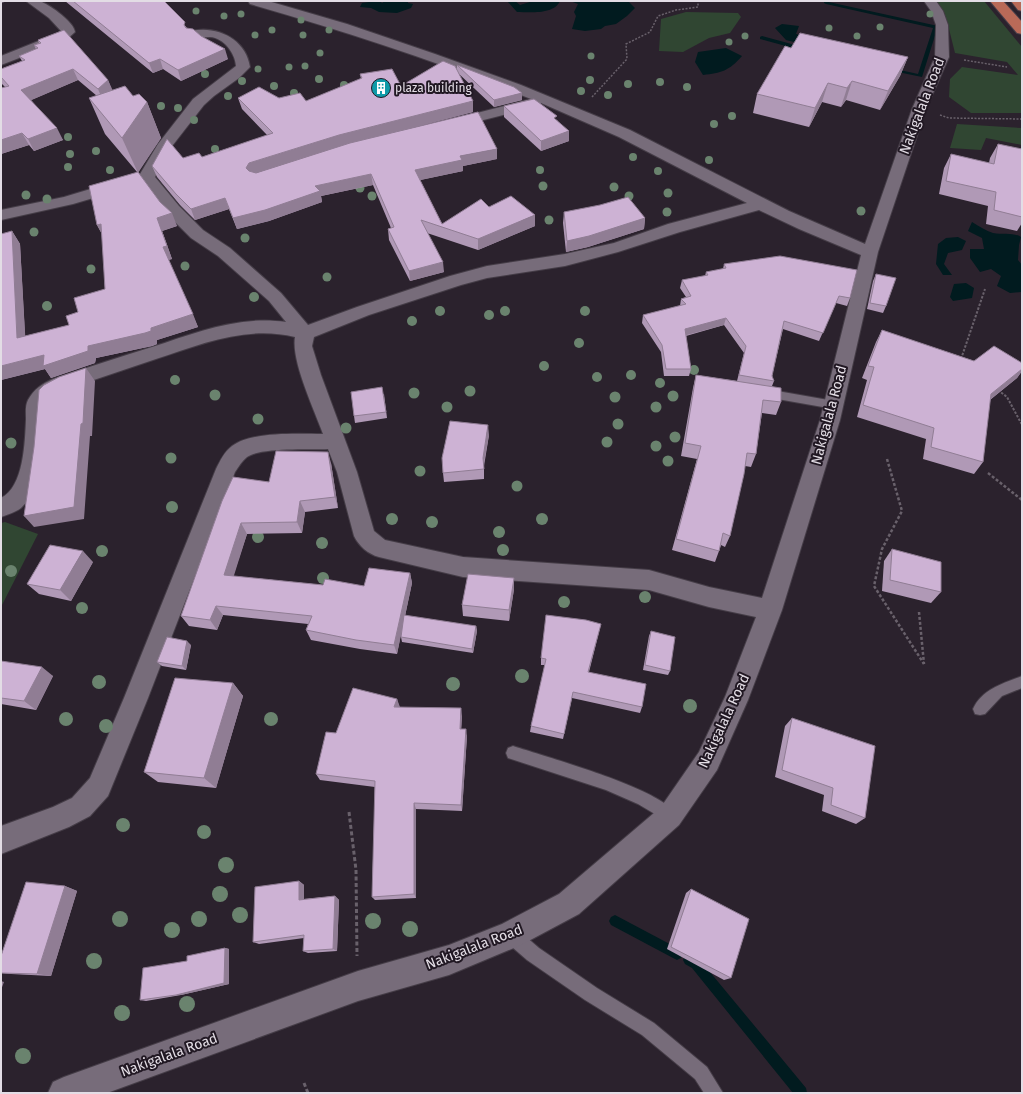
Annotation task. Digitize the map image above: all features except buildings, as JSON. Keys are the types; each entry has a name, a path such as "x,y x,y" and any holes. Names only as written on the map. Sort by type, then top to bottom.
{"highway":[{"path":"996,1 1022,30"},
{"path":"1004,1 1022,23"},
{"path":"1017,1 1022,7"}],"street":[{"path":"1,61 61,37 68,32 68,28 58,18 32,1"},
{"path":"254,1 334,23 404,46 545,100 637,140 785,216 870,252"},
{"name":"Nakigalala Road","path":"64,1093 358,986 450,960 510,935 569,904 670,816 708,761 736,700 770,610 834,405 870,252 919,109 942,57 942,25 937,11 930,1"},
{"path":"147,177 152,164 160,151 196,105 205,96 237,74 243,67 243,60 240,53 226,41 216,35 207,33 196,34"},
{"path":"438,127 545,100"},
{"path":"1,215 67,201 147,177"},
{"path":"147,177 174,210 197,234 224,252 274,297 305,333 303,346 356,501 365,536 379,548 463,567 649,580 770,610"},
{"path":"1,508 8,506 22,493 29,475 37,401 45,391 60,384 192,340 244,327 267,326 285,328 305,333 363,311 456,280 487,272 565,260 612,249 674,228 761,204"},
{"path":"1,840 60,818 81,807 99,787 136,698 226,469 233,457 242,450 256,446 335,441"}],"lane":[{"path":"757,391 834,405"},
{"path":"980,709 997,692 1022,682"},
{"path":"513,753 607,783 643,799 670,816"},
{"path":"510,935 533,954 585,990 648,1029 701,1073 714,1093"}],"path":[{"path":"566,109 595,95 627,58 626,44 650,32 658,16 676,10 698,7 698,1"},
{"path":"942,57 1007,67"},
{"path":"919,109 949,118 1022,119"},
{"path":"962,364 956,359 960,359 985,289"},
{"path":"994,387 1007,397 1022,424"},
{"path":"887,459 902,511 882,549 874,586 924,664 919,612"},
{"path":"988,473 1022,500"},
{"path":"349,812 356,870 358,986"},
{"path":"304,1083 308,1093"}],"shaded area":[{"path":"380,1 382,3 385,1 408,1 408,3 413,4 411,8 397,13 379,12 371,8 360,7 362,3"},
{"path":"507,1 515,1 520,5 533,1 560,1 552,9 547,11 517,12"},
{"path":"570,1 628,1 635,8 616,24 605,26 601,29 585,31 572,29 576,16 574,12 578,4"},
{"path":"934,1 984,1 1022,47 1022,113 971,113 949,97 950,79 962,67 1018,75 1007,62 955,53 947,21"},
{"path":"686,12 738,13 741,17 730,33 709,38 683,52 659,51 661,19"},
{"path":"782,24 799,26 796,34 805,36 806,45 786,40 775,28"},
{"path":"726,48 742,56 729,68 703,75 695,62 698,52"},
{"path":"957,124 1022,128 1022,145 986,138 981,150 950,148"},
{"path":"972,222 993,233 1018,235 1021,237 1018,260 1022,265 1022,294 1021,292 1010,293 997,286 1001,276 991,269 980,272 970,258 970,249 984,249 982,238 968,231"},
{"path":"958,237 966,241 962,250 948,253 944,264 952,275 943,275 936,264 938,244 946,238"},
{"path":"966,283 974,288 972,298 953,301 950,297 954,284"},
{"path":"5,522 38,534 1,607 1,523"}],"waterway":[{"path":"826,2 936,27 920,76 891,70"},
{"path":"762,38 804,49"},
{"path":"615,921 677,954"},
{"path":"689,960 696,964 801,1093"}],"place":[{"name":"plaza building","path":"381,88"}]}
